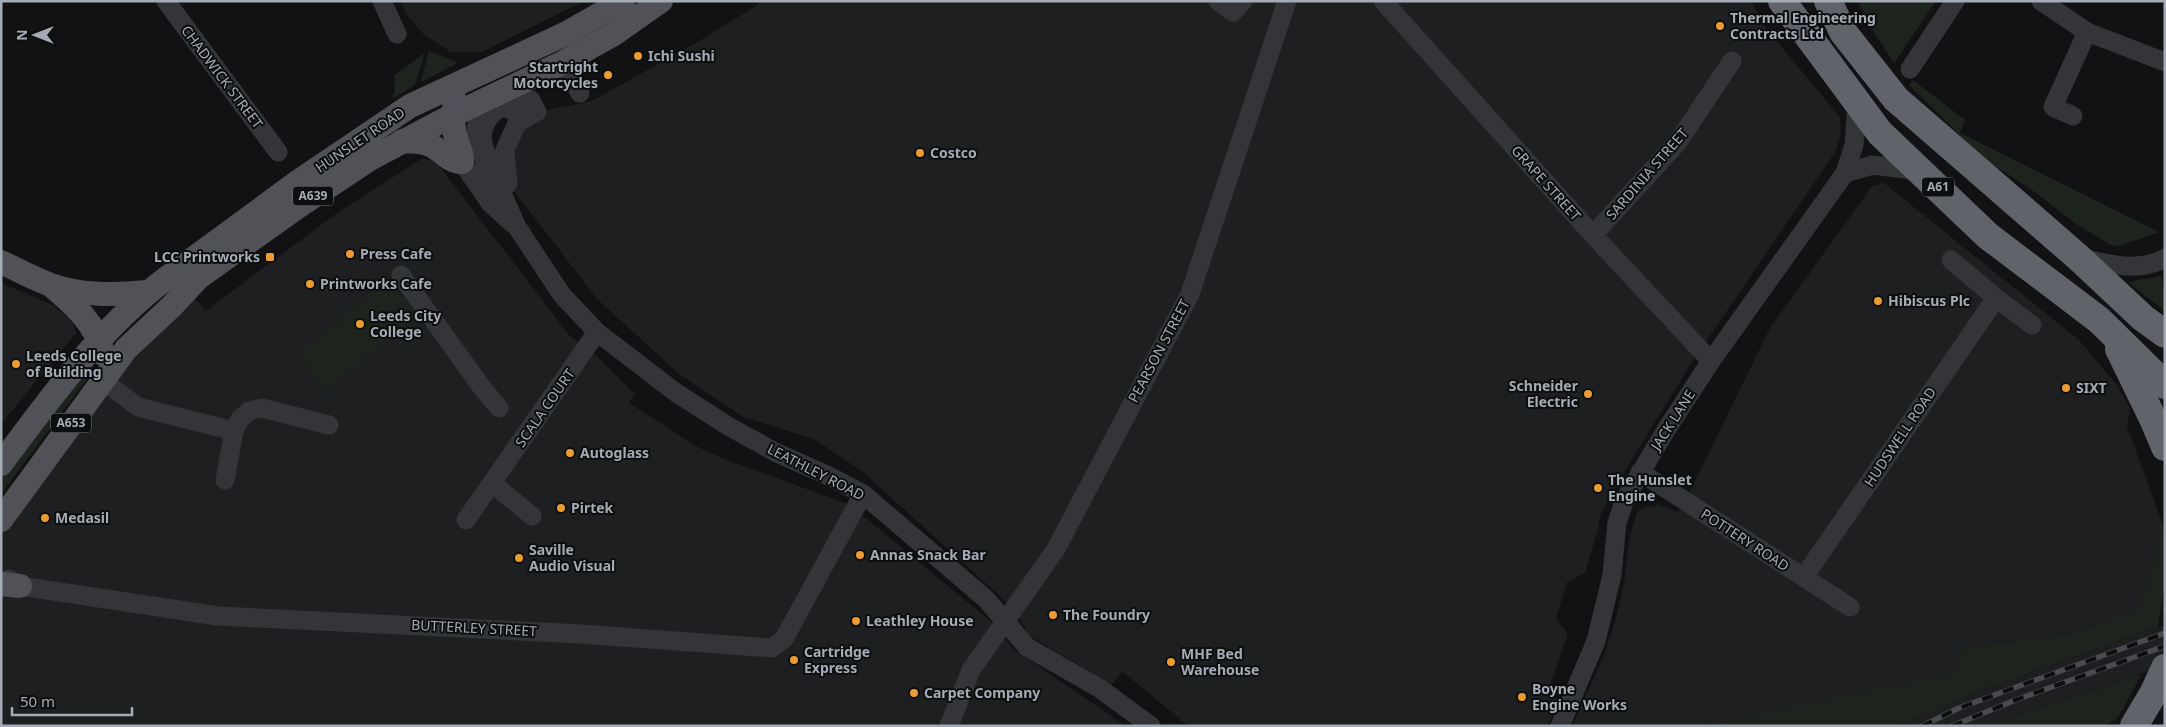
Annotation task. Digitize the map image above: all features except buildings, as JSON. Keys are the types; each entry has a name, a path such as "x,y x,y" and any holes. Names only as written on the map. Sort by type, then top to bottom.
{"highway":[{"path":"1828,1 1843,32 1896,99 2080,258 2137,312 2165,334"},
{"name":"A61","path":"1788,8 1880,133 1988,236 2107,328 2165,385"},
{"path":"2107,328 2133,375 2165,447"},
{"path":"2134,726 2153,694 2165,668"}],"main road":[{"name":"HUNSLET ROAD","path":"100,340 148,292 373,129 410,106 567,33 623,1"},
{"name":"HUNSLET ROAD","path":"102,380 126,348 172,306 198,278 331,184 370,158 402,141 562,63 614,34 661,1"},
{"path":"402,141 431,145 453,162 462,162 463,154 456,139 453,115 459,82"},
{"path":"1,262 50,285 90,294 148,292"},
{"path":"50,285 95,330 100,340 104,359 102,380"},
{"name":"A639","path":"1,464 49,400 100,340"},
{"name":"A653","path":"1,520 102,380"}],"street":[{"name":"CHADWICK STREET","path":"166,1 278,152"},
{"path":"382,1 397,34"},
{"path":"1218,1 1233,12 1243,1"},
{"name":"PEARSON STREET","path":"949,726 971,670 1056,549 1190,294 1287,1"},
{"name":"GRAPE STREET","path":"1383,1 1593,235 1711,361"},
{"path":"1910,69 1955,1"},
{"path":"2040,1 2088,32 2164,60"},
{"path":"2073,116 2053,107 2088,32"},
{"name":"SARDINIA STREET","path":"1593,235 1678,142 1732,61"},
{"path":"562,63 580,93"},
{"name":"LEATHLEY ROAD","path":"484,100 476,126 479,149 517,227 562,295 597,332 675,392 728,426 774,452 831,477 863,494 986,599 1028,647 1099,688 1151,726"},
{"name":"JACK LANE","path":"1560,726 1596,641 1612,575 1617,523 1625,499 1640,472 1711,361 1845,173 1854,144 1857,104"},
{"name":"LEATHLEY ROAD","path":"462,162 490,203 517,227"},
{"path":"1845,173 1873,165 1920,171"},
{"path":"2080,258 2125,267 2150,265 2165,258"},
{"path":"1951,260 2032,325"},
{"path":"401,275 438,338 462,371 498,408"},
{"name":"HUDSWELL ROAD","path":"1804,577 1996,298"},
{"name":"SCALA COURT","path":"466,520 493,484 597,332"},
{"path":"102,380 138,407 234,431"},
{"path":"225,480 234,431 240,419 255,408 329,425"},
{"name":"POTTERY ROAD","path":"1640,472 1850,607"},
{"path":"493,484 532,516"},
{"name":"BUTTERLEY STREET","path":"7,582 218,616 562,633 772,648 784,638 863,494"}],"shaded area":[{"path":"401,1 584,1 482,52 451,52 424,35 405,13"},
{"path":"758,1 1751,1 1765,27 1840,117 1841,133 1836,151 1690,365 1623,474 1600,516 1585,573 1567,582 1556,619 1568,634 1547,694 1560,700 1547,726 1188,726 1122,671 1112,685 1029,635 1014,609 863,472 814,439 743,417 678,373 597,299 508,183 517,123 537,112 592,101 694,44 759,4"},
{"path":"1858,1 1936,1 1894,63 1868,23"},
{"path":"429,51 458,63 421,82"},
{"path":"425,53 415,85 392,99 395,90 394,75"},
{"path":"1913,80 1965,120 1960,133 2159,232 2120,246 2111,245 2076,224 2032,190 1983,158 1909,85"},
{"path":"423,158 436,162 570,336 598,357 635,394 629,403 696,446 724,459 848,504 994,624 1013,649 1126,726 1,726 1,529 15,522 27,485 102,380 192,295 206,311 337,213"},
{"path":"1884,183 2079,340 2116,384 2130,408 2127,426 2164,528 2139,609 2074,634 1962,648 1962,660 1958,661 1957,673 1930,680 1703,726 1572,726 1602,660 1615,623 1624,584 1629,541 1637,512 1646,507 1658,505 1678,512 1770,328 1872,186"},
{"path":"2161,276 2165,295 2165,311 2128,282"},
{"path":"389,281 417,316 326,390 298,355"},
{"path":"1,283 53,305 72,321 76,333 1,424"},
{"path":"88,368 87,379 1,494 1,478 25,445"},
{"path":"2164,528 2165,580 2158,627 1979,691 1897,726 1703,726 1957,673 1958,661 1962,659 1961,648 2074,634 2138,609"},
{"path":"2165,625 2165,666 2019,714 1992,726 1897,726 1979,691"},
{"path":"2142,674 2117,719 2104,726 1992,726 2019,714"}],"railway":[{"path":"1922,726 1959,708 2165,633"},
{"path":"1952,726 2013,701 2165,646"}],"place":[{"name":"Thermal Engineering Contracts Ltd","path":"1720,26"},
{"name":"Ichi Sushi","path":"638,56"},
{"name":"Startright Motorcycles","path":"608,75"},
{"name":"Costco","path":"920,153"},
{"name":"Press Cafe","path":"350,254"},
{"name":"LCC Printworks","path":"270,257"},
{"name":"Printworks Cafe","path":"310,284"},
{"name":"Hibiscus Plc","path":"1878,301"},
{"name":"Leeds City College","path":"360,324"},
{"name":"Leeds College of Building","path":"16,364"},
{"name":"SIXT","path":"2066,388"},
{"name":"Schneider Electric","path":"1588,394"},
{"name":"Autoglass","path":"570,453"},
{"name":"The Hunslet Engine","path":"1598,488"},
{"name":"Pirtek","path":"561,508"},
{"name":"Medasil","path":"45,518"},
{"name":"Annas Snack Bar","path":"860,555"},
{"name":"Saville Audio Visual","path":"519,558"},
{"name":"The Foundry","path":"1053,615"},
{"name":"Leathley House","path":"856,621"},
{"name":"Cartridge Express","path":"794,660"},
{"name":"MHF Bed Warehouse","path":"1171,662"},
{"name":"Carpet Company","path":"914,693"},
{"name":"Boyne Engine Works","path":"1522,697"}]}
